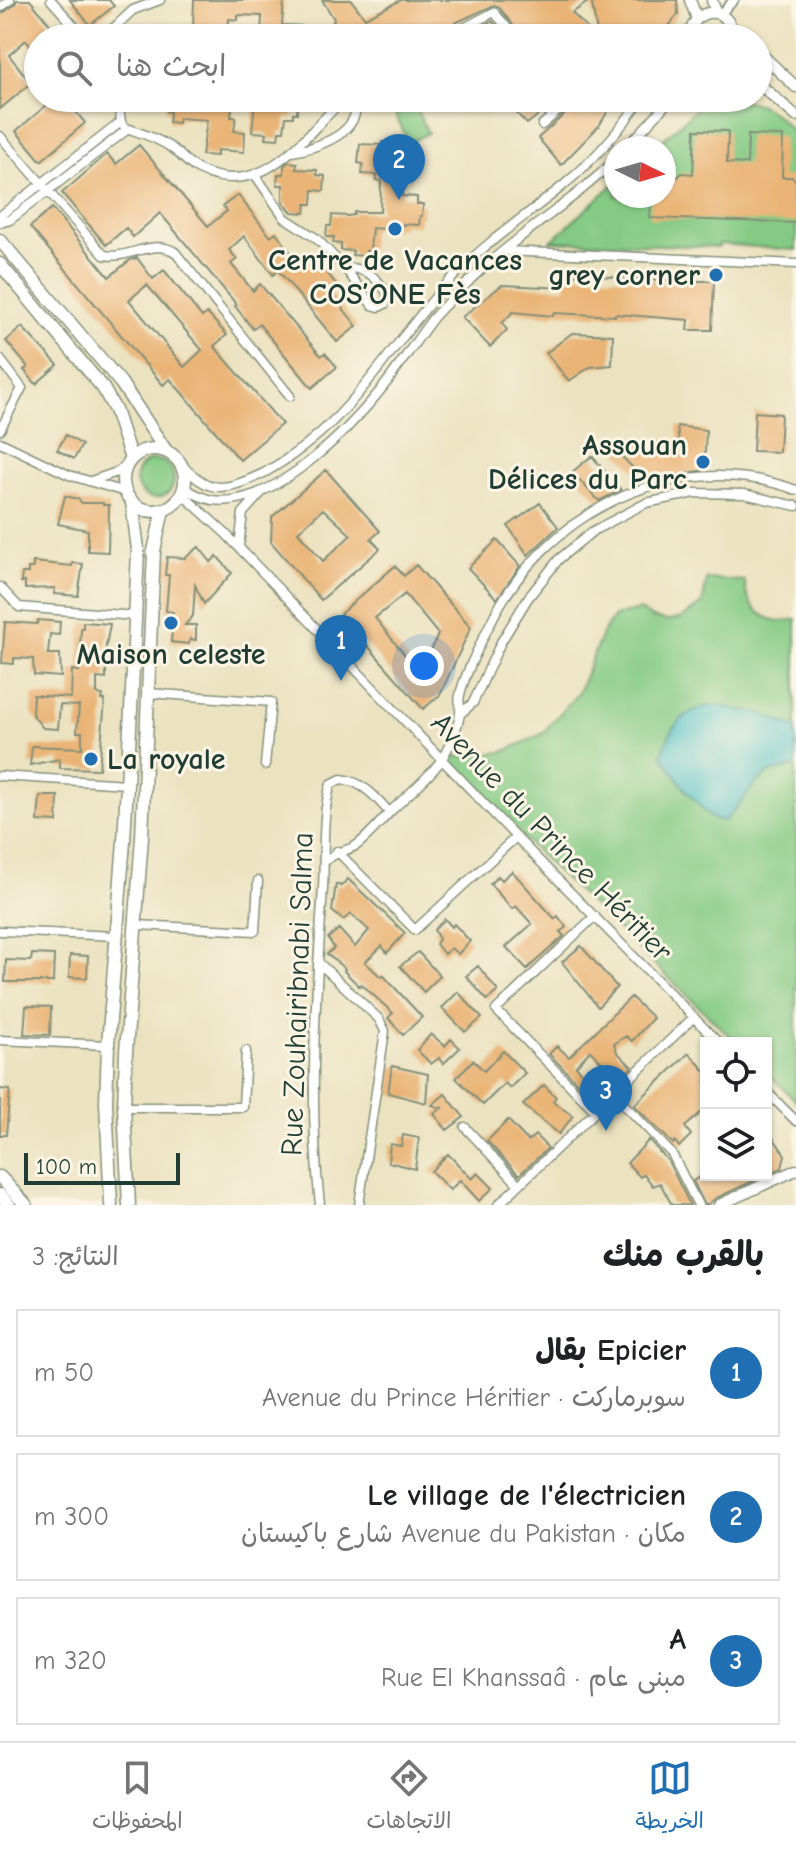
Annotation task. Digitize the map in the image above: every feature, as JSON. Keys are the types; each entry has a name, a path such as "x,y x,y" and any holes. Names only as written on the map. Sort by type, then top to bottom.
{"main road":[{"path":"0,240 121,383 166,451 182,466 183,491 175,503 163,510 148,511 128,497"},
{"path":"0,264 103,388 115,410 129,462"},
{"path":"111,1205 106,1102 108,1045 127,784 138,550 123,475 129,462 149,449 166,451"},
{"path":"129,1205 124,1107 137,925 155,541 163,510"},
{"path":"0,1177 26,1205"},
{"path":"0,1195 9,1205"}],"street":[{"path":"0,8 10,0"},
{"path":"51,0 72,24"},
{"path":"118,24 133,10 160,0"},
{"path":"690,0 697,19"},
{"path":"712,0 718,14"},
{"path":"718,14 734,0"},
{"path":"471,24 494,12 504,24"},
{"path":"695,24 697,19 709,13 726,18 729,24"},
{"path":"772,64 796,87"},
{"path":"772,95 796,116"},
{"path":"121,112 124,125"},
{"path":"124,125 166,144 199,170 230,177 256,176 292,152 331,112"},
{"path":"292,152 320,145 335,136 353,120 355,112"},
{"path":"542,125 556,112"},
{"path":"182,466 202,482 225,487 255,477 299,452 364,390 458,271 499,234 583,169 631,112"},
{"path":"637,136 658,112"},
{"path":"0,216 124,125"},
{"path":"0,136 104,255 122,256 157,247 175,252 290,396"},
{"path":"239,548 243,513 264,490 303,467 343,432 387,383 435,316 479,272 604,169"},
{"path":"256,176 285,218 316,238 345,268 372,305 379,307 385,304 388,294 373,275 363,269 345,268"},
{"path":"0,223 10,220 43,186"},
{"path":"504,251 796,264"},
{"path":"0,359 22,388 0,430"},
{"path":"0,442 53,469 128,497"},
{"path":"91,481 117,472 129,462"},
{"path":"325,861 337,851 358,844 441,760 460,714 459,696 489,626 516,583 551,541 585,515 628,493 675,480 715,476 750,478 796,490"},
{"path":"183,491 220,500 264,490"},
{"name":"Avenue du Prince Héritier","path":"183,491 713,1037"},
{"path":"460,714 473,703 504,636 528,598 559,559 593,531 646,503 695,493 733,493 794,504"},
{"path":"0,587 19,607 135,616"},
{"path":"489,626 504,636"},
{"path":"148,693 271,702 265,765"},
{"path":"0,776 127,784"},
{"name":"Rue Zouhairibnabi Salma","path":"320,1205 312,1121 318,962 331,784 337,779 352,781 374,795 389,812"},
{"path":"337,851 415,930 516,837"},
{"path":"137,925 255,931 258,881"},
{"path":"595,916 496,1010 596,1112"},
{"path":"0,931 117,936"},
{"path":"318,962 379,1019 385,1031 359,1205"},
{"path":"498,1205 694,1017"},
{"path":"0,1040 108,1045"},
{"path":"124,1107 243,1107 246,1051"},
{"path":"615,1095 672,1154 698,1205"},
{"path":"772,1097 796,1121"},
{"path":"465,1127 519,1185"},
{"path":"719,1205 796,1170"}],"green space":[{"path":"394,112 418,112 428,133 409,143"},
{"path":"693,112 772,112 796,138 796,250 719,244 719,247 551,241 604,193 604,208 676,208 676,136 667,136"},
{"path":"155,460 169,465 174,479 169,493 155,498 141,493 136,479 141,465"},
{"path":"707,579 745,581 749,600 760,614 777,620 796,619 796,1101 772,1078 772,1037 731,1037 544,859 445,758 503,752 542,734 578,693 602,634 614,616 639,610 652,618 668,621 682,618 702,604"}],"water":[{"path":"713,705 759,713 796,728 796,766 769,773 756,783 725,821 708,815 683,787 662,755 679,721 693,711"}],"building":[{"path":"17,0 30,0 50,24 24,24 24,42 9,55 24,74 24,89 0,109 0,15"},
{"path":"70,0 109,0 114,6 89,24"},
{"path":"194,0 284,0 282,24 262,24 262,16 238,15 238,20 229,19 229,24 193,24"},
{"path":"322,0 351,0 365,18 401,0 591,0 572,13 583,24 512,24 494,5 453,24 332,24 334,19"},
{"path":"598,0 677,0 678,14 670,24 596,24 592,4"},
{"path":"38,112 76,112 85,123 41,161 16,131"},
{"path":"170,112 232,112 231,117 236,117 234,131 245,132 244,152 217,150 217,156 202,155 207,120 179,118 178,123 169,122"},
{"path":"254,112 297,112 293,113 293,117 286,117 284,131 279,131 278,139 266,138 267,133 252,132"},
{"path":"515,112 542,112 527,124"},
{"path":"567,112 608,112 599,126 561,165 538,138"},
{"path":"695,130 728,131 727,163 747,164 748,135 783,136 782,177 792,177 796,181 796,223 650,218 651,208 676,208 676,178 682,173 693,174"},
{"path":"382,142 405,147 404,160 399,159 397,189 402,190 402,196 417,197 417,204 423,204 422,216 419,225 403,224 397,230 372,228 370,251 366,251 366,256 352,255 353,251 341,250 341,244 333,243 334,237 326,237 327,226 331,226 332,215 380,212 381,181 376,180 377,175 362,174 363,164 358,163 360,144 382,145"},
{"path":"139,145 208,226 227,211 223,206 238,195 270,236 276,232 302,268 314,257 337,285 329,291 357,326 337,342 278,270 273,275 244,236 229,250 237,259 231,264 253,291 260,284 321,356 325,353 337,367 312,388 259,324 253,329 237,305 160,213 133,237 126,228 106,245 62,193 107,154 116,164"},
{"path":"288,162 297,163 296,169 317,170 317,175 325,176 324,191 313,190 312,204 306,204 305,213 292,212 283,202 283,185 277,185 278,174 284,174 284,166"},
{"path":"52,208 109,277 137,258 153,279 164,270 202,317 207,313 227,335 214,346 282,424 240,460 170,379 163,385 30,227","holes":["147,285 202,350 184,367 129,300"]},
{"path":"566,274 714,281 712,330 688,330 689,320 615,314 554,313 553,316 513,312 502,323 507,330 490,347 462,317 502,285 565,288"},
{"path":"22,327 58,365 36,384 24,370 28,367 6,341"},
{"path":"572,333 613,335 612,365 590,367 569,381 546,353"},
{"path":"755,412 781,414 779,452 753,451"},
{"path":"677,426 706,430 704,470 646,481 618,453 628,442 679,443"},
{"path":"66,435 82,445 74,459 57,450"},
{"path":"592,456 621,490 599,501 572,472"},
{"path":"326,470 380,531 371,539 380,549 321,600 271,542 272,517","holes":["323,509 351,535 323,561 298,532"]},
{"path":"65,496 82,503 109,505 108,552 88,551 88,530 58,524"},
{"path":"540,503 558,527 528,555 508,526"},
{"path":"497,540 520,566 497,599 468,568"},
{"path":"199,547 211,562 217,556 232,573 204,604 195,585 193,616 185,625 196,625 196,640 190,639 189,644 171,642 173,612 166,611 167,557 185,558"},
{"path":"33,562 72,566 72,563 83,564 78,596 54,594 55,588 25,589 25,582 21,582 22,573 28,573 28,568 33,568"},
{"path":"416,565 471,627 440,695 423,709 340,614 395,566 404,576","holes":["405,594 438,634 421,675 375,618"]},
{"path":"38,620 60,622 59,635 50,634 48,654 60,654 61,677 34,675 33,659 14,658 14,664 2,663 5,622 37,624"},
{"path":"83,622 110,624 106,679 97,678 97,694 103,695 102,700 105,700 99,769 60,768 60,759 30,765 32,746 82,748 82,732 77,732 79,706 60,705 58,729 43,728 32,714 33,695 71,698 72,670 79,671"},
{"path":"40,796 58,796 57,822 38,821"},
{"path":"512,871 566,927 560,932 564,936 527,969 506,947 532,924 516,906 512,909 490,884 498,876 502,880"},
{"path":"348,879 405,933 387,953 382,946 365,962 381,977 383,975 422,1017 403,1035 388,1018 393,1013 361,984 359,986 327,954 334,948 328,938 339,929 355,947 369,930 351,914 343,920 332,911 336,884 341,886"},
{"path":"445,919 470,941 458,954 451,948 444,954 436,944 439,939 434,930"},
{"path":"581,946 617,987 598,1007 562,962"},
{"path":"418,952 440,976 424,992 400,966"},
{"path":"32,954 54,955 53,982 5,982 6,960 31,961"},
{"path":"70,955 88,956 87,978 69,977"},
{"path":"478,966 498,991 487,1000 466,976"},
{"path":"458,992 482,1018 465,1032 442,1008"},
{"path":"631,997 653,1018 632,1041 626,1036 614,1044 617,1052 632,1067 596,1102 549,1054 557,1046 569,1057","holes":["590,1051 606,1066 588,1079 576,1066"]},
{"path":"26,1006 51,1007 50,1035 24,1034"},
{"path":"431,1034 445,1046 451,1039 460,1048 443,1064 439,1058 431,1064 417,1050"},
{"path":"503,1051 525,1073 510,1088 505,1083 483,1105 456,1078 473,1060 484,1071"},
{"path":"689,1053 700,1065 700,1113 685,1127 691,1135 679,1147 634,1105"},
{"path":"392,1066 428,1074 426,1103 388,1093"},
{"path":"544,1085 556,1097 553,1101 573,1116 559,1134 523,1105"},
{"path":"0,1089 10,1090 6,1135 0,1135"},
{"path":"445,1094 464,1117 447,1130 434,1114 442,1108 432,1105"},
{"path":"508,1120 528,1141 535,1135 548,1148 519,1175 487,1141"},
{"path":"403,1135 419,1138 415,1169 388,1162 390,1144 401,1146"},
{"path":"772,1136 785,1155 782,1168 772,1172"},
{"path":"649,1140 668,1161 690,1205 672,1205 660,1183 653,1186 644,1174 640,1177 627,1163"},
{"path":"448,1154 472,1179 478,1173 493,1188 479,1201 460,1180 450,1190 431,1171"},
{"path":"700,1177 700,1181 753,1181 705,1205 693,1181"}],"place":[{"name":"Le village de l'électricien","path":"399,200"},
{"name":"Centre de Vacances COS’ONE Fès","path":"395,229"},
{"name":"grey corner","path":"716,275"},
{"name":"Assouan Délices du Parc","path":"703,462"},
{"name":"Maison celeste","path":"171,623"},
{"name":"Epicier بقال","path":"341,681"},
{"name":"La royale","path":"91,759"},
{"name":"A","path":"606,1131"}]}
